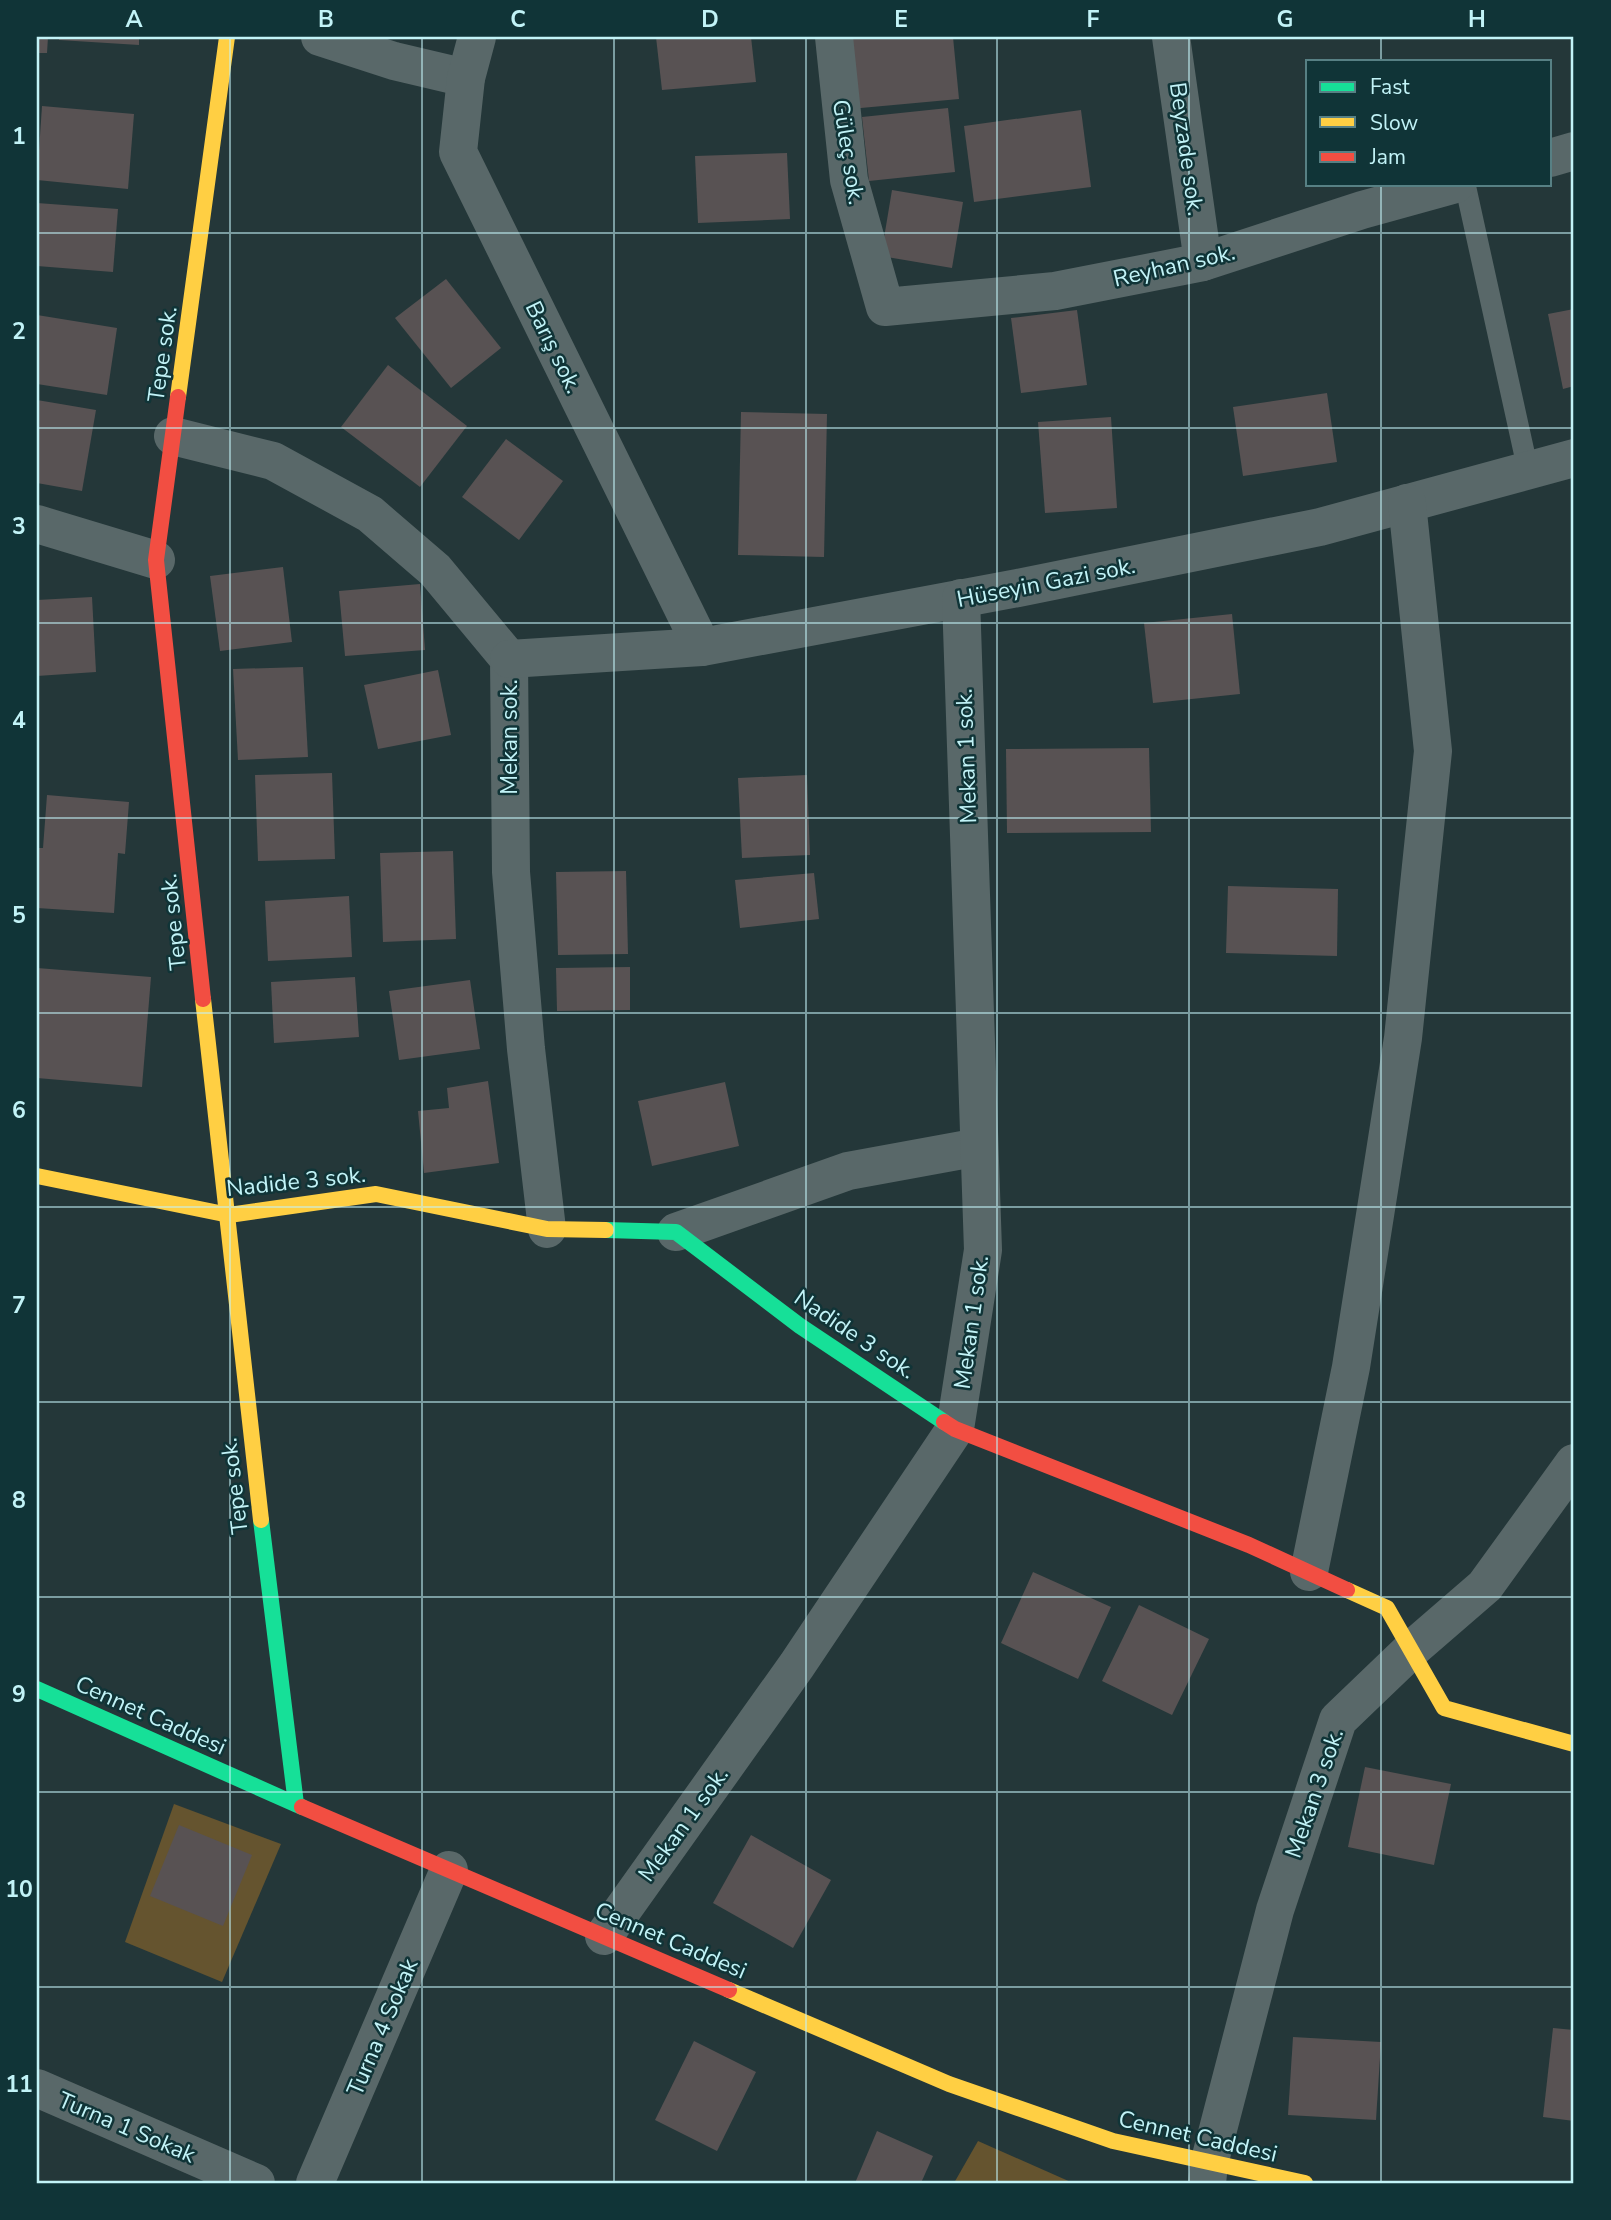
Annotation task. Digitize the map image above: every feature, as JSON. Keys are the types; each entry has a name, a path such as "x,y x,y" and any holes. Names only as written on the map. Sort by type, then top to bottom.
{"street":[{"name":"Tepe sok.","path":"227,37 156,560 258,1493 296,1804"},
{"path":"320,37 394,61 467,78"},
{"name":"Barış sok.","path":"477,37 467,78 458,152 702,647"},
{"name":"Güleç sok.","path":"834,37 849,180 884,307"},
{"name":"Beyzade sok.","path":"1171,37 1203,262"},
{"path":"1552,157 1574,151"},
{"name":"Reyhan sok.","path":"884,307 1055,291 1203,262 1362,209 1448,186"},
{"name":"Mekan sok.","path":"173,436 273,461 370,514 435,570 509,659 511,872 526,1049 547,1228"},
{"name":"Hüseyin Gazi sok.","path":"509,659 702,647 1320,527 1574,458"},
{"path":"1310,1572 1351,1367 1404,1038 1433,751 1407,503"},
{"path":"37,524 156,560"},
{"name":"Mekan 1 sok.","path":"604,1936 797,1665 956,1429 983,1250 961,598"},
{"path":"676,1232 848,1171 979,1147"},
{"name":"Nadide 3 sok.","path":"37,1176 229,1215 376,1194 547,1228 676,1232 800,1326 956,1429 1249,1545 1387,1608 1444,1708 1574,1744"},
{"name":"Mekan 3 sok.","path":"1208,2174 1275,1910 1338,1720 1411,1650 1485,1586 1574,1463"},
{"name":"Cennet Caddesi","path":"37,1689 449,1870 998,2103 1208,2174 1305,2183"},
{"name":"Turna 4 Sokak","path":"316,2183 449,1870"},
{"name":"Turna 1 Sokak","path":"37,2088 256,2183"}],"lane":[{"path":"1465,186 1528,470"}],"shaded area":[{"path":"174,1804 281,1844 222,1982 125,1942"},
{"path":"978,2141 1073,2183 954,2183"}],"building":[{"path":"37,37 48,37 47,53 37,53"},
{"path":"59,37 139,37 139,45 59,40"},
{"path":"656,37 751,37 756,82 662,90"},
{"path":"843,37 953,37 959,99 850,109"},
{"path":"42,106 134,114 128,189 37,180"},
{"path":"948,108 955,172 869,181 862,117"},
{"path":"1081,110 1091,187 974,202 964,126"},
{"path":"787,153 790,219 698,223 695,156"},
{"path":"892,190 963,202 952,268 881,256"},
{"path":"37,203 118,209 113,272 37,266"},
{"path":"446,279 501,348 451,388 395,318"},
{"path":"1574,309 1574,386 1563,389 1548,314"},
{"path":"1077,310 1087,385 1021,393 1011,318"},
{"path":"37,315 117,328 107,395 37,384"},
{"path":"388,365 467,426 420,487 341,427"},
{"path":"1327,393 1337,462 1243,476 1233,407"},
{"path":"37,400 96,410 82,491 37,483"},
{"path":"741,412 827,414 824,557 738,555"},
{"path":"1111,417 1117,508 1045,513 1038,422"},
{"path":"506,439 563,481 519,540 462,497"},
{"path":"283,567 292,642 220,651 210,576"},
{"path":"420,584 425,650 345,656 339,591"},
{"path":"92,597 96,672 37,676 37,600"},
{"path":"1232,614 1240,694 1153,703 1144,623"},
{"path":"303,667 308,757 238,760 233,669"},
{"path":"438,670 451,735 378,749 364,685"},
{"path":"1149,748 1151,832 1007,833 1006,749"},
{"path":"332,773 335,859 258,861 255,775"},
{"path":"807,775 810,855 742,858 738,778"},
{"path":"47,795 129,802 125,854 118,853 114,913 37,908 37,848 43,848"},
{"path":"453,851 456,939 383,942 380,853"},
{"path":"626,871 628,954 558,955 556,872"},
{"path":"814,873 819,919 740,928 735,880"},
{"path":"1228,886 1338,889 1337,956 1226,953"},
{"path":"349,896 352,957 268,961 265,901"},
{"path":"630,967 630,1010 557,1011 556,968"},
{"path":"37,968 151,977 142,1087 37,1078"},
{"path":"355,977 359,1037 274,1043 271,982"},
{"path":"470,980 480,1049 399,1060 389,991"},
{"path":"488,1081 499,1163 424,1173 418,1111 449,1108 447,1088"},
{"path":"725,1082 739,1146 652,1166 638,1101"},
{"path":"1033,1572 1111,1607 1078,1679 1001,1643"},
{"path":"1139,1605 1209,1639 1172,1715 1102,1681"},
{"path":"1365,1767 1451,1784 1434,1865 1348,1847"},
{"path":"179,1825 252,1855 223,1926 150,1896"},
{"path":"751,1835 831,1880 793,1948 713,1903"},
{"path":"1553,2028 1574,2030 1574,2121 1543,2117"},
{"path":"1293,2037 1381,2042 1376,2120 1288,2115"},
{"path":"694,2041 756,2072 717,2151 655,2120"},
{"path":"877,2131 933,2156 921,2183 855,2183"}],"traffic: fast":[{"path":"606,1230 676,1232 800,1326 944,1422"},
{"path":"261,1520 296,1804"},
{"path":"37,1689 302,1807"}],"traffic: slow":[{"path":"178,397 227,37"},
{"path":"203,999 261,1520"},
{"path":"37,1176 229,1215 376,1194 547,1229 606,1230"},
{"path":"1347,1590 1387,1608 1444,1708 1574,1744"},
{"path":"729,1990 949,2084 1113,2141 1305,2183"}],"traffic: jam":[{"path":"178,397 156,560 203,999"},
{"path":"944,1422 955,1429 1249,1545 1347,1590"},
{"path":"302,1807 729,1990"}]}
